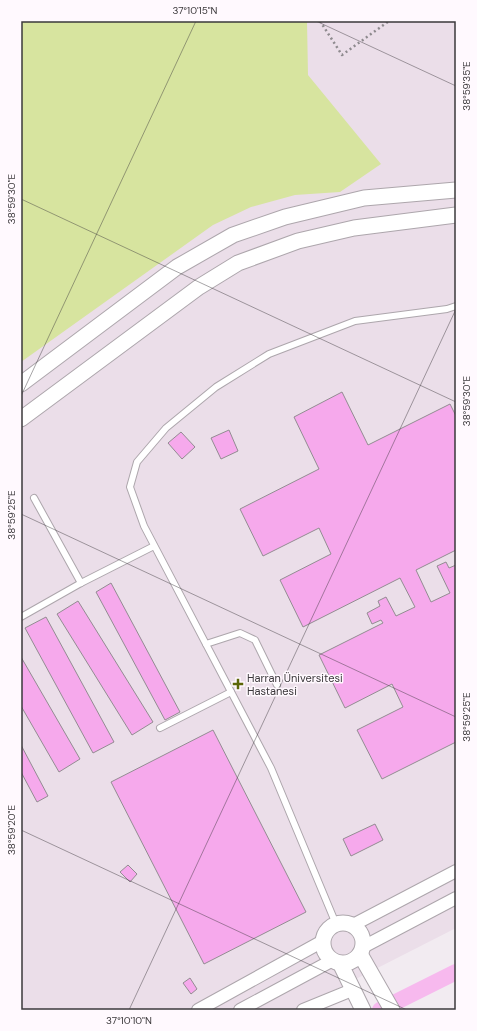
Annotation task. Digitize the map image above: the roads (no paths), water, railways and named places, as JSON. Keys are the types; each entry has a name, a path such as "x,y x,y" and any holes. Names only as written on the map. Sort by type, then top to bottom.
{"street":[{"path":"21,384 177,267 233,235 285,217 364,198 456,190"},
{"path":"21,419 199,287 238,263 298,241 354,228 456,215"},
{"path":"353,925 456,871"},
{"path":"240,1010 336,962 355,960 362,950 456,898"},
{"path":"198,1010 323,941 330,928 336,924 344,923 353,925 359,931 363,939 362,950 378,985 392,1010"},
{"path":"323,941 327,955 336,962 363,1010"},
{"path":"303,1010 353,992"}],"lane":[{"path":"336,924 271,768 154,546 144,526 130,487 137,462 166,428 216,386 269,354 355,321 447,309 456,306"},
{"path":"34,498 81,583"},
{"path":"21,617 81,583 154,546"},
{"path":"206,644 240,633 255,640 277,685"},
{"path":"160,728 231,692"}],"waterway":[{"path":"380,1010 456,972"}],"place":[{"name":"Harran Üniversitesi Hastanesi","path":"238,684"}]}
